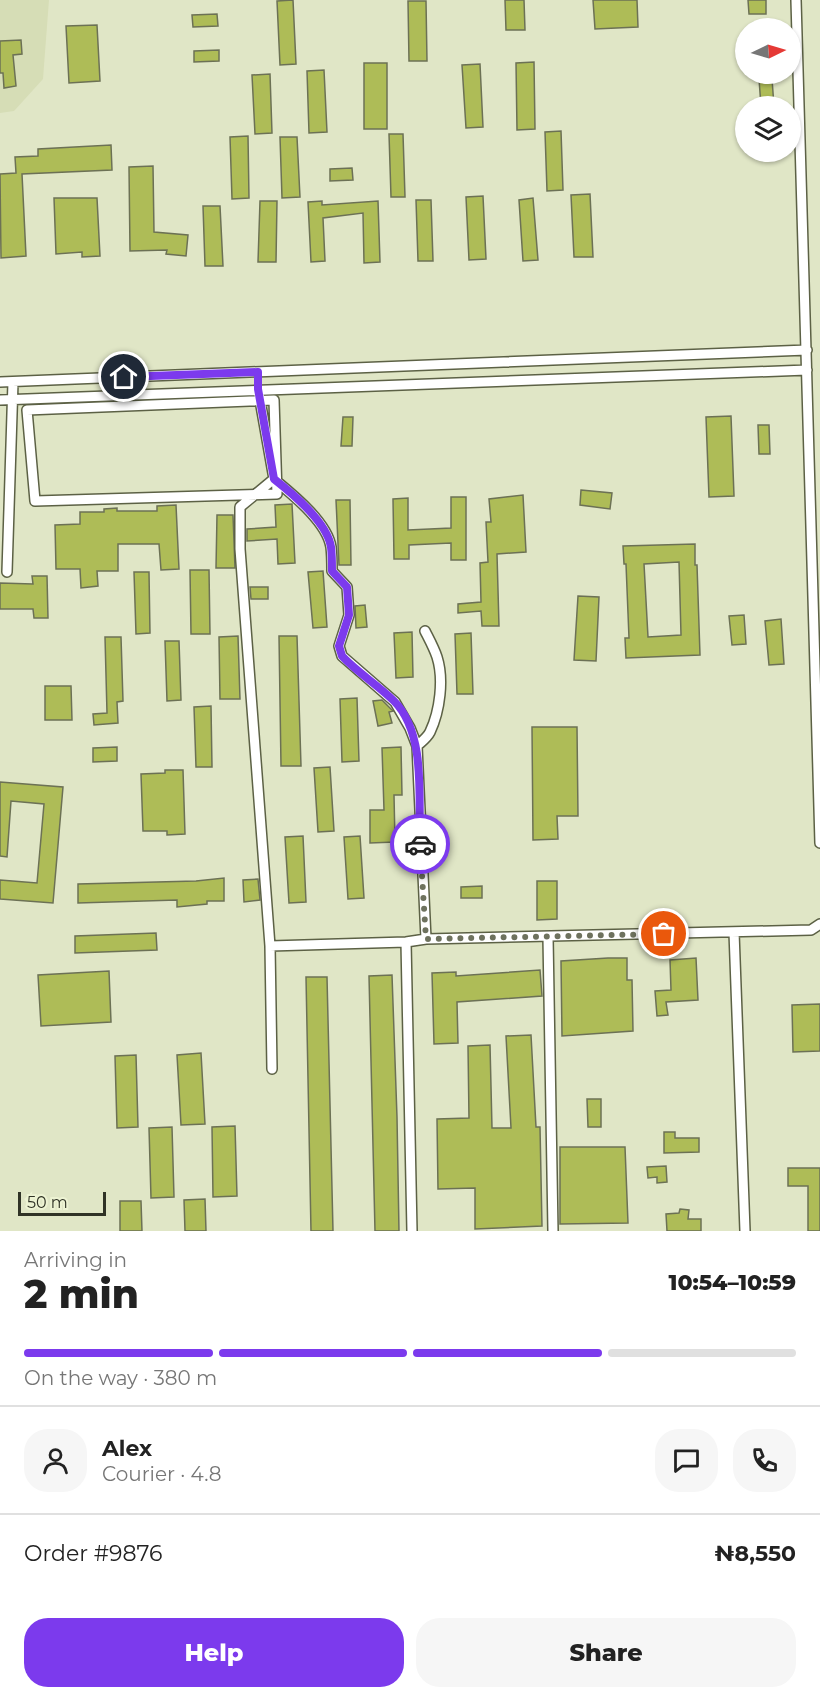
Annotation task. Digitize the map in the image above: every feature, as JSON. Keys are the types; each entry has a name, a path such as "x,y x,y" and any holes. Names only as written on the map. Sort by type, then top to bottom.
{"street":[{"path":"796,0 817,655 820,843"},
{"path":"0,382 807,350"},
{"path":"0,400 807,370"},
{"path":"7,572 13,382"},
{"path":"258,389 274,479 304,503 317,520 331,544 332,571 347,587 349,615 339,646 342,656 395,702 417,746 426,939"},
{"path":"274,400 277,494 35,501 27,410 274,400"},
{"path":"272,1070 270,946 240,549 240,507 274,479"},
{"path":"417,746 429,735 437,710 440,670 437,656 424,631"},
{"path":"270,946 406,942 426,939 812,930 820,924"},
{"path":"734,932 745,1231"},
{"path":"548,937 553,1231"},
{"path":"406,942 412,1231"}],"lane":[{"path":"258,372 258,389"}],"shaded area":[{"path":"0,0 49,0 43,79 14,111 0,113"}],"building":[{"path":"293,0 296,64 280,65 277,1"},
{"path":"505,0 524,0 525,30 506,30"},
{"path":"593,0 637,0 638,27 595,29"},
{"path":"748,0 766,0 766,14 749,14"},
{"path":"408,1 426,1 427,61 409,61"},
{"path":"217,14 218,26 193,27 192,15"},
{"path":"97,25 100,81 69,83 66,26"},
{"path":"21,40 22,54 13,55 16,86 4,88 3,73 0,73 0,41"},
{"path":"219,50 219,61 194,62 194,51"},
{"path":"534,62 535,129 517,130 516,63"},
{"path":"364,63 387,63 387,129 364,129"},
{"path":"480,64 483,127 466,128 462,65"},
{"path":"324,70 327,132 309,133 307,71"},
{"path":"270,74 272,133 255,134 252,75"},
{"path":"759,84 772,84 773,96 760,96"},
{"path":"561,131 563,190 547,191 545,132"},
{"path":"389,134 403,134 405,197 391,197"},
{"path":"248,136 249,198 232,199 230,137"},
{"path":"280,137 297,137 300,197 282,198"},
{"path":"111,145 112,170 22,174 26,256 1,258 0,174 16,173 15,157 38,156 38,149"},
{"path":"153,166 154,232 188,235 186,256 166,254 167,250 130,251 129,167"},
{"path":"352,168 353,180 330,181 330,169"},
{"path":"590,194 593,257 574,257 571,195"},
{"path":"483,196 486,259 469,260 466,197"},
{"path":"54,198 97,198 100,256 82,257 82,252 56,254"},
{"path":"533,198 538,260 523,261 519,200"},
{"path":"416,200 431,200 433,261 418,261"},
{"path":"260,201 277,201 276,262 258,262"},
{"path":"322,201 322,205 378,201 380,262 364,263 363,213 323,218 325,261 311,262 308,202"},
{"path":"203,206 220,206 223,266 205,266"},
{"path":"731,416 734,496 709,497 706,417"},
{"path":"343,417 353,417 352,446 341,446"},
{"path":"758,425 769,425 770,454 759,454"},
{"path":"581,490 612,493 610,509 580,505"},
{"path":"523,495 526,552 497,554 499,626 482,626 481,611 458,613 458,604 481,602 480,563 488,562 486,522 491,522 489,499"},
{"path":"451,497 466,497 466,560 451,560 451,543 409,545 409,559 394,559 393,499 408,498 408,530 451,528"},
{"path":"336,500 350,500 351,565 339,565"},
{"path":"292,504 295,563 278,564 277,539 247,541 247,529 276,527 275,505"},
{"path":"176,505 179,569 161,570 159,544 118,544 118,571 97,571 98,586 81,588 80,569 56,569 55,525 80,524 80,512 104,512 104,509 117,508 117,511 157,511 157,506"},
{"path":"217,515 233,515 235,568 216,568"},
{"path":"695,544 700,655 626,658 625,638 629,638 626,564 624,564 623,546","holes":["679,562 681,635 648,637 644,564"]},
{"path":"190,570 209,570 210,634 191,634"},
{"path":"323,571 327,627 313,628 308,572"},
{"path":"134,572 149,572 150,633 136,634"},
{"path":"32,576 47,576 48,618 34,618 33,609 0,609 0,583 33,584"},
{"path":"250,587 268,587 268,599 251,599"},
{"path":"578,596 599,597 596,661 574,660"},
{"path":"365,605 367,627 356,628 355,606"},
{"path":"744,615 746,644 732,645 729,616"},
{"path":"781,619 784,664 769,665 765,621"},
{"path":"412,632 413,677 396,678 394,633"},
{"path":"471,633 473,694 457,694 455,634"},
{"path":"238,636 240,699 220,699 219,637"},
{"path":"279,636 297,636 301,766 281,766"},
{"path":"105,637 121,637 123,701 117,702 118,723 94,725 93,714 107,713"},
{"path":"165,641 179,641 181,700 167,701"},
{"path":"45,686 71,686 72,720 45,720"},
{"path":"357,698 359,761 342,762 340,699"},
{"path":"382,700 393,711 389,712 392,723 378,726 373,701"},
{"path":"211,706 212,767 196,767 194,707"},
{"path":"532,727 577,727 578,816 557,816 558,839 533,840"},
{"path":"117,747 117,761 93,762 93,748"},
{"path":"401,747 402,795 394,795 395,842 370,843 370,810 384,810 382,748"},
{"path":"330,767 334,831 318,832 314,768"},
{"path":"165,770 183,770 185,834 167,835 167,831 143,831 141,774 165,773"},
{"path":"0,782 63,787 53,903 0,899 0,880 37,883 44,804 11,801 7,857 0,856"},
{"path":"303,836 306,902 289,903 285,837"},
{"path":"360,836 364,898 348,899 344,837"},
{"path":"224,878 224,901 207,901 207,904 177,907 177,900 78,903 78,884 196,881"},
{"path":"258,879 260,900 244,902 243,880"},
{"path":"537,881 557,881 557,919 537,920"},
{"path":"482,886 482,898 461,898 461,887"},
{"path":"156,933 157,950 75,953 75,936"},
{"path":"627,958 627,980 632,980 633,1031 562,1036 561,961"},
{"path":"696,958 698,1000 666,1002 668,1015 657,1016 655,991 671,990 670,960"},
{"path":"540,970 542,996 457,1002 458,1043 434,1044 432,973 456,972 456,976"},
{"path":"109,971 111,1022 41,1026 38,975"},
{"path":"392,975 399,1231 375,1231 369,976"},
{"path":"306,977 327,977 333,1231 311,1231"},
{"path":"820,1004 820,1051 793,1052 792,1005"},
{"path":"531,1035 536,1127 540,1127 542,1226 475,1229 475,1188 438,1189 437,1119 469,1118 468,1046 490,1045 492,1128 511,1128 506,1036"},
{"path":"201,1053 205,1124 181,1125 177,1055"},
{"path":"136,1055 138,1127 117,1128 115,1056"},
{"path":"587,1099 601,1099 601,1127 588,1127"},
{"path":"235,1126 237,1196 213,1197 212,1127"},
{"path":"172,1127 174,1197 151,1198 149,1128"},
{"path":"664,1132 675,1132 675,1138 699,1138 699,1152 664,1153"},
{"path":"560,1147 625,1147 628,1223 560,1224"},
{"path":"666,1166 667,1182 657,1183 657,1177 648,1178 647,1167"},
{"path":"788,1168 820,1168 820,1231 808,1231 808,1186 788,1186"},
{"path":"205,1199 206,1231 185,1231 184,1200"},
{"path":"120,1201 141,1201 142,1231 120,1231"},
{"path":"680,1209 689,1210 688,1219 701,1219 701,1231 667,1231 666,1214 679,1213"}],"way so far":[{"path":"420,844 426,939 664,934"}],"route":[{"path":"124,377 258,372 258,389 274,479 304,503 317,520 331,544 332,571 347,587 349,615 339,646 342,656 395,702 403,713 417,746 420,844"}]}
